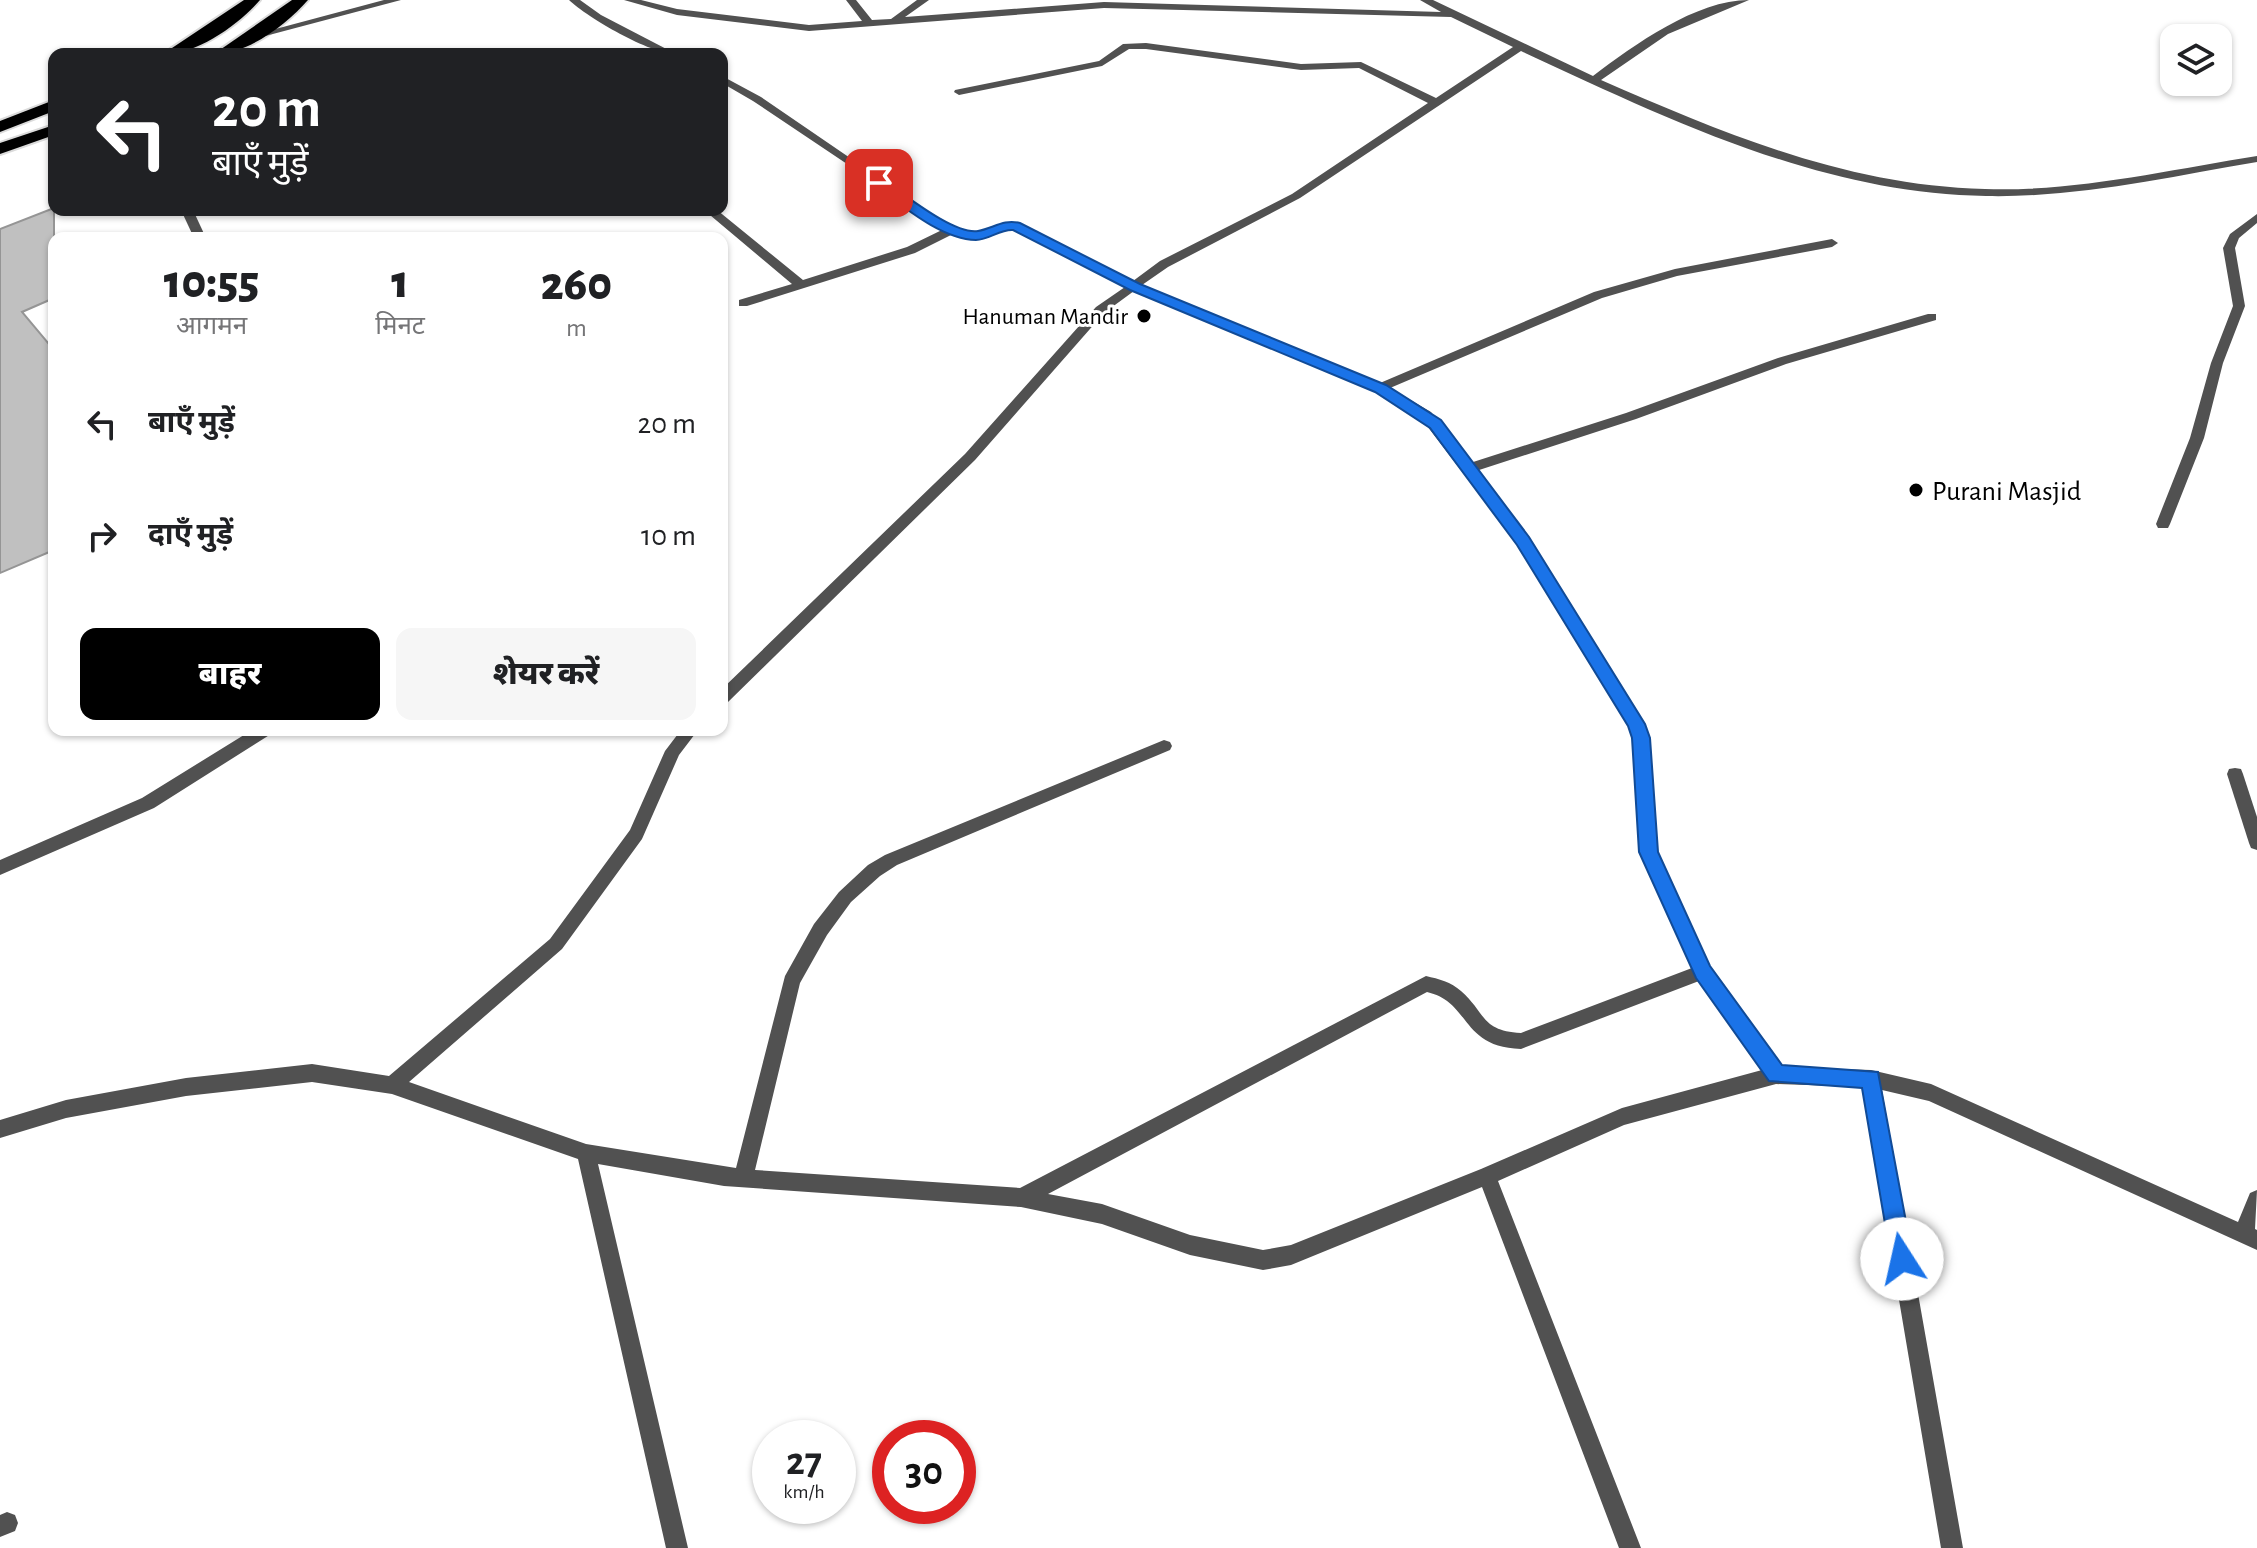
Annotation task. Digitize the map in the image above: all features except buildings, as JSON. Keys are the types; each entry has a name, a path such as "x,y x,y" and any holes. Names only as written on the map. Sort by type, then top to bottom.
{"highway":[{"path":"182,48 208,34 253,0"},
{"path":"233,48 254,36 301,0"},
{"path":"0,127 48,107"},
{"path":"0,149 48,132"}],"street":[{"path":"254,36 396,0"},
{"path":"574,0 597,17 659,48"},
{"path":"629,0 677,12 809,28 1104,5 1454,15"},
{"path":"851,0 869,23"},
{"path":"895,20 924,0"},
{"path":"1425,0 1724,139 1776,157 1894,186 1945,191 2044,192 2257,159"},
{"path":"1594,80 1643,41 1700,15 1744,0"},
{"path":"959,92 1102,63 1127,46 1146,46 1301,67 1361,65 1437,103"},
{"path":"728,693 970,457 1100,310 1164,264 1296,196 1521,46"},
{"path":"728,82 928,216 954,229 977,236 1005,225 1016,226 1135,287 1380,388 1426,415 1470,468 1523,541 1636,724 1641,738 1648,852 1703,972 1776,1075"},
{"path":"717,216 800,284"},
{"path":"2163,524 2197,438 2217,363 2239,306 2229,248 2234,236 2257,217"},
{"path":"743,303 911,250 954,229"},
{"path":"1380,388 1598,295 1675,273 1832,243"},
{"path":"1470,468 1631,416 1782,361 1932,317"},
{"path":"0,868 148,803 255,736"},
{"path":"392,1085 556,944 636,834 673,751 685,736"},
{"path":"743,1178 791,982 835,909 868,872 1164,746"},
{"path":"2235,774 2257,843"},
{"path":"1021,1198 1426,984 1445,988 1488,1037 1503,1043 1521,1041 1703,972"},
{"path":"0,1129 66,1109 202,1085 312,1073 392,1085 586,1153 743,1178 1021,1198 1102,1214 1190,1245 1263,1260 1291,1255 1487,1176 1622,1117 1776,1075 1871,1079 1931,1093 2250,1237 2257,1200"},
{"path":"1871,1079 1952,1548"},
{"path":"586,1153 677,1548"},
{"path":"1487,1176 1630,1548"}],"place":[{"name":"Hanuman Mandir","path":"1144,316"},
{"name":"Purani Masjid","path":"1916,490"}],"route":[{"path":"879,183 928,216 960,232 977,236 1005,225 1016,226 1135,287 1380,388 1426,415 1435,424 1523,541 1636,724 1641,738 1648,852 1703,972 1776,1075 1871,1079 1902,1259"}]}
